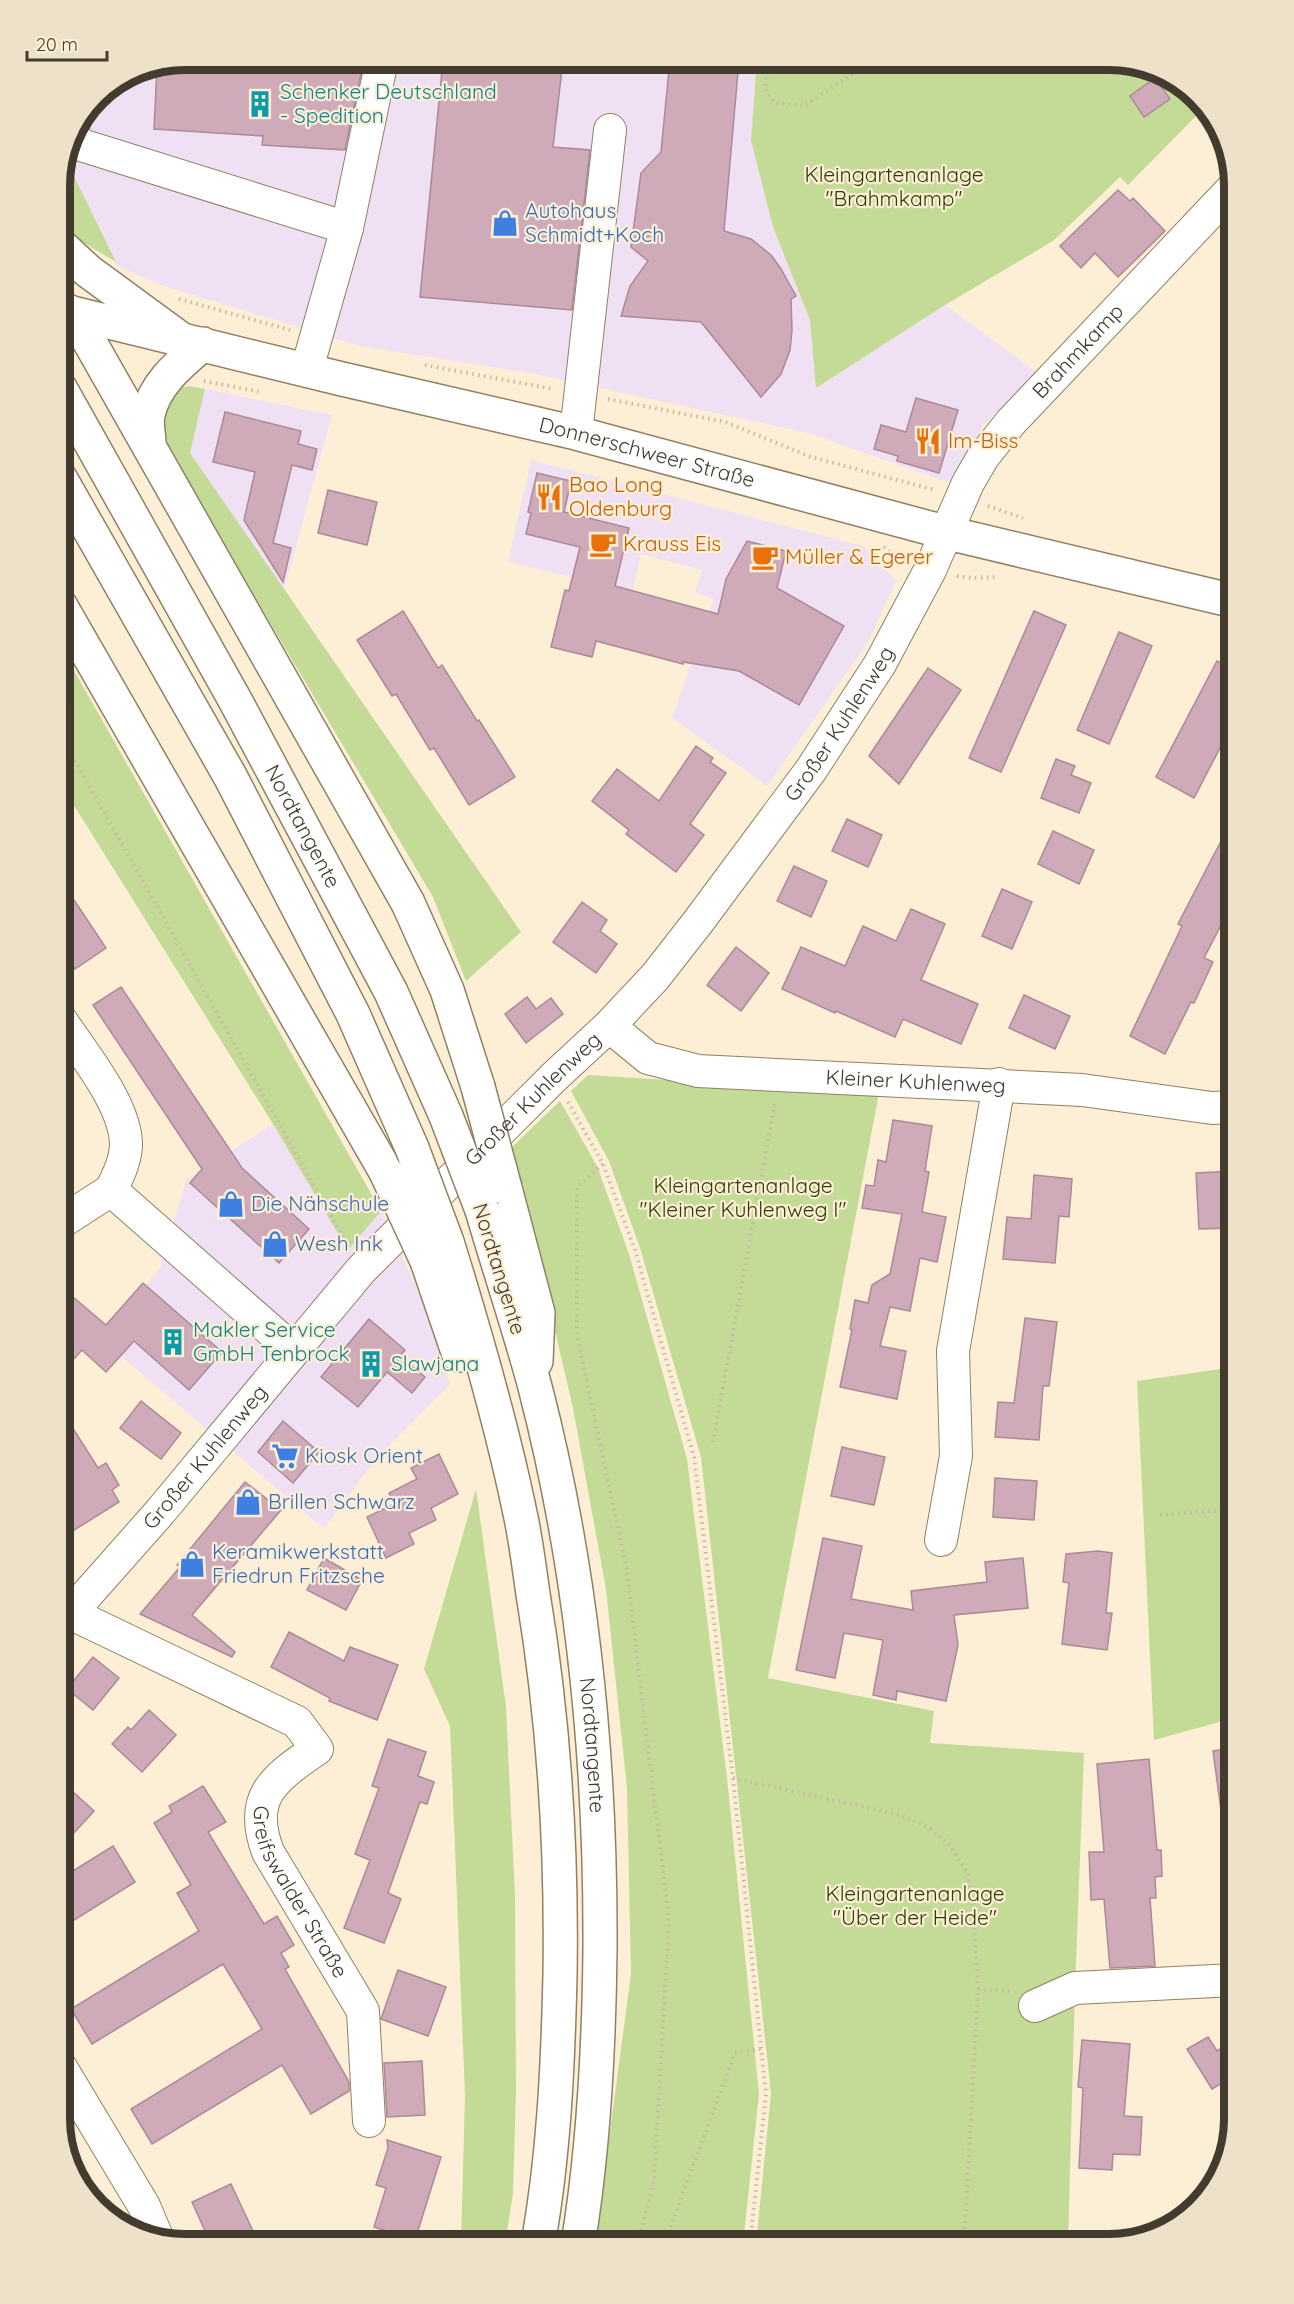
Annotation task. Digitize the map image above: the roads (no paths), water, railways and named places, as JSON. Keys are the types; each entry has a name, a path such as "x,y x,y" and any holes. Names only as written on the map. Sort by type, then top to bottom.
{"main road":[{"path":"71,255 88,271 190,341 157,394 148,415 149,444"},
{"name":"Donnerschweer Straße","path":"71,312 576,433 948,533 1224,599"},
{"path":"71,316 79,323 149,444 408,903 447,990 478,1087 494,1199"},
{"name":"Nordtangente","path":"71,407 235,699 392,992 447,1116 494,1199 538,1313 535,1387 561,1507 582,1639 596,1779 600,1893 600,2013 592,2128 579,2233"},
{"name":"Nordtangente","path":"71,497 240,796 353,1014 412,1148 461,1360 494,1398 523,1527 542,1644 556,1773 561,1892 559,2013 554,2121 539,2233"},
{"path":"71,624 386,1172 437,1252"}],"street":[{"path":"307,369 347,228 380,71"},
{"path":"576,433 610,130"},
{"path":"79,144 347,228"},
{"name":"Brahmkamp","path":"948,533 962,497 983,457 1011,422 1224,198"},
{"name":"Großer Kuhlenweg","path":"70,1613 160,1512 361,1270 554,1077 609,1026 670,958 811,770 880,664 948,533"},
{"name":"Kleiner Kuhlenweg","path":"609,1026 648,1058 698,1071 999,1084 1082,1090 1212,1108 1224,1107"},
{"path":"70,1216 111,1190 121,1170 126,1146 123,1122 113,1099 71,1035"},
{"path":"941,1540 956,1456 953,1351 999,1084"},
{"path":"111,1190 293,1350"},
{"name":"Greifswalder Straße","path":"70,1621 297,1722 317,1749 282,1773 271,1785 261,1812 263,1839 268,1852 363,2011 369,2121"},
{"path":"1035,2006 1075,1988 1224,1981"},
{"path":"70,2083 144,2206 154,2229"}],"place":[{"name":"Schenker Deutschland - Spedition","path":"260,104"},
{"name":"Autohaus Schmidt+Koch","path":"505,223"},
{"name":"Im-Biss","path":"928,441"},
{"name":"Bao Long Oldenburg","path":"549,497"},
{"name":"Krauss Eis","path":"603,544"},
{"name":"Müller & Egerer","path":"765,557"},
{"name":"Die Nähschule","path":"231,1204"},
{"name":"Wesh Ink","path":"275,1244"},
{"name":"Makler Service GmbH Tenbrock","path":"173,1342"},
{"name":"Slawjana","path":"371,1364"},
{"name":"Kiosk Orient","path":"285,1456"},
{"name":"Brillen Schwarz","path":"248,1502"},
{"name":"Keramikwerkstatt Friedrun Fritzsche","path":"192,1564"}],"park label":[{"name":"Kleingartenanlage \"Brahmkamp\"","path":"894,187"},
{"name":"Kleingartenanlage \"Kleiner Kuhlenweg I\"","path":"743,1198"},
{"name":"Kleingartenanlage \"Über der Heide\"","path":"915,1906"}]}
